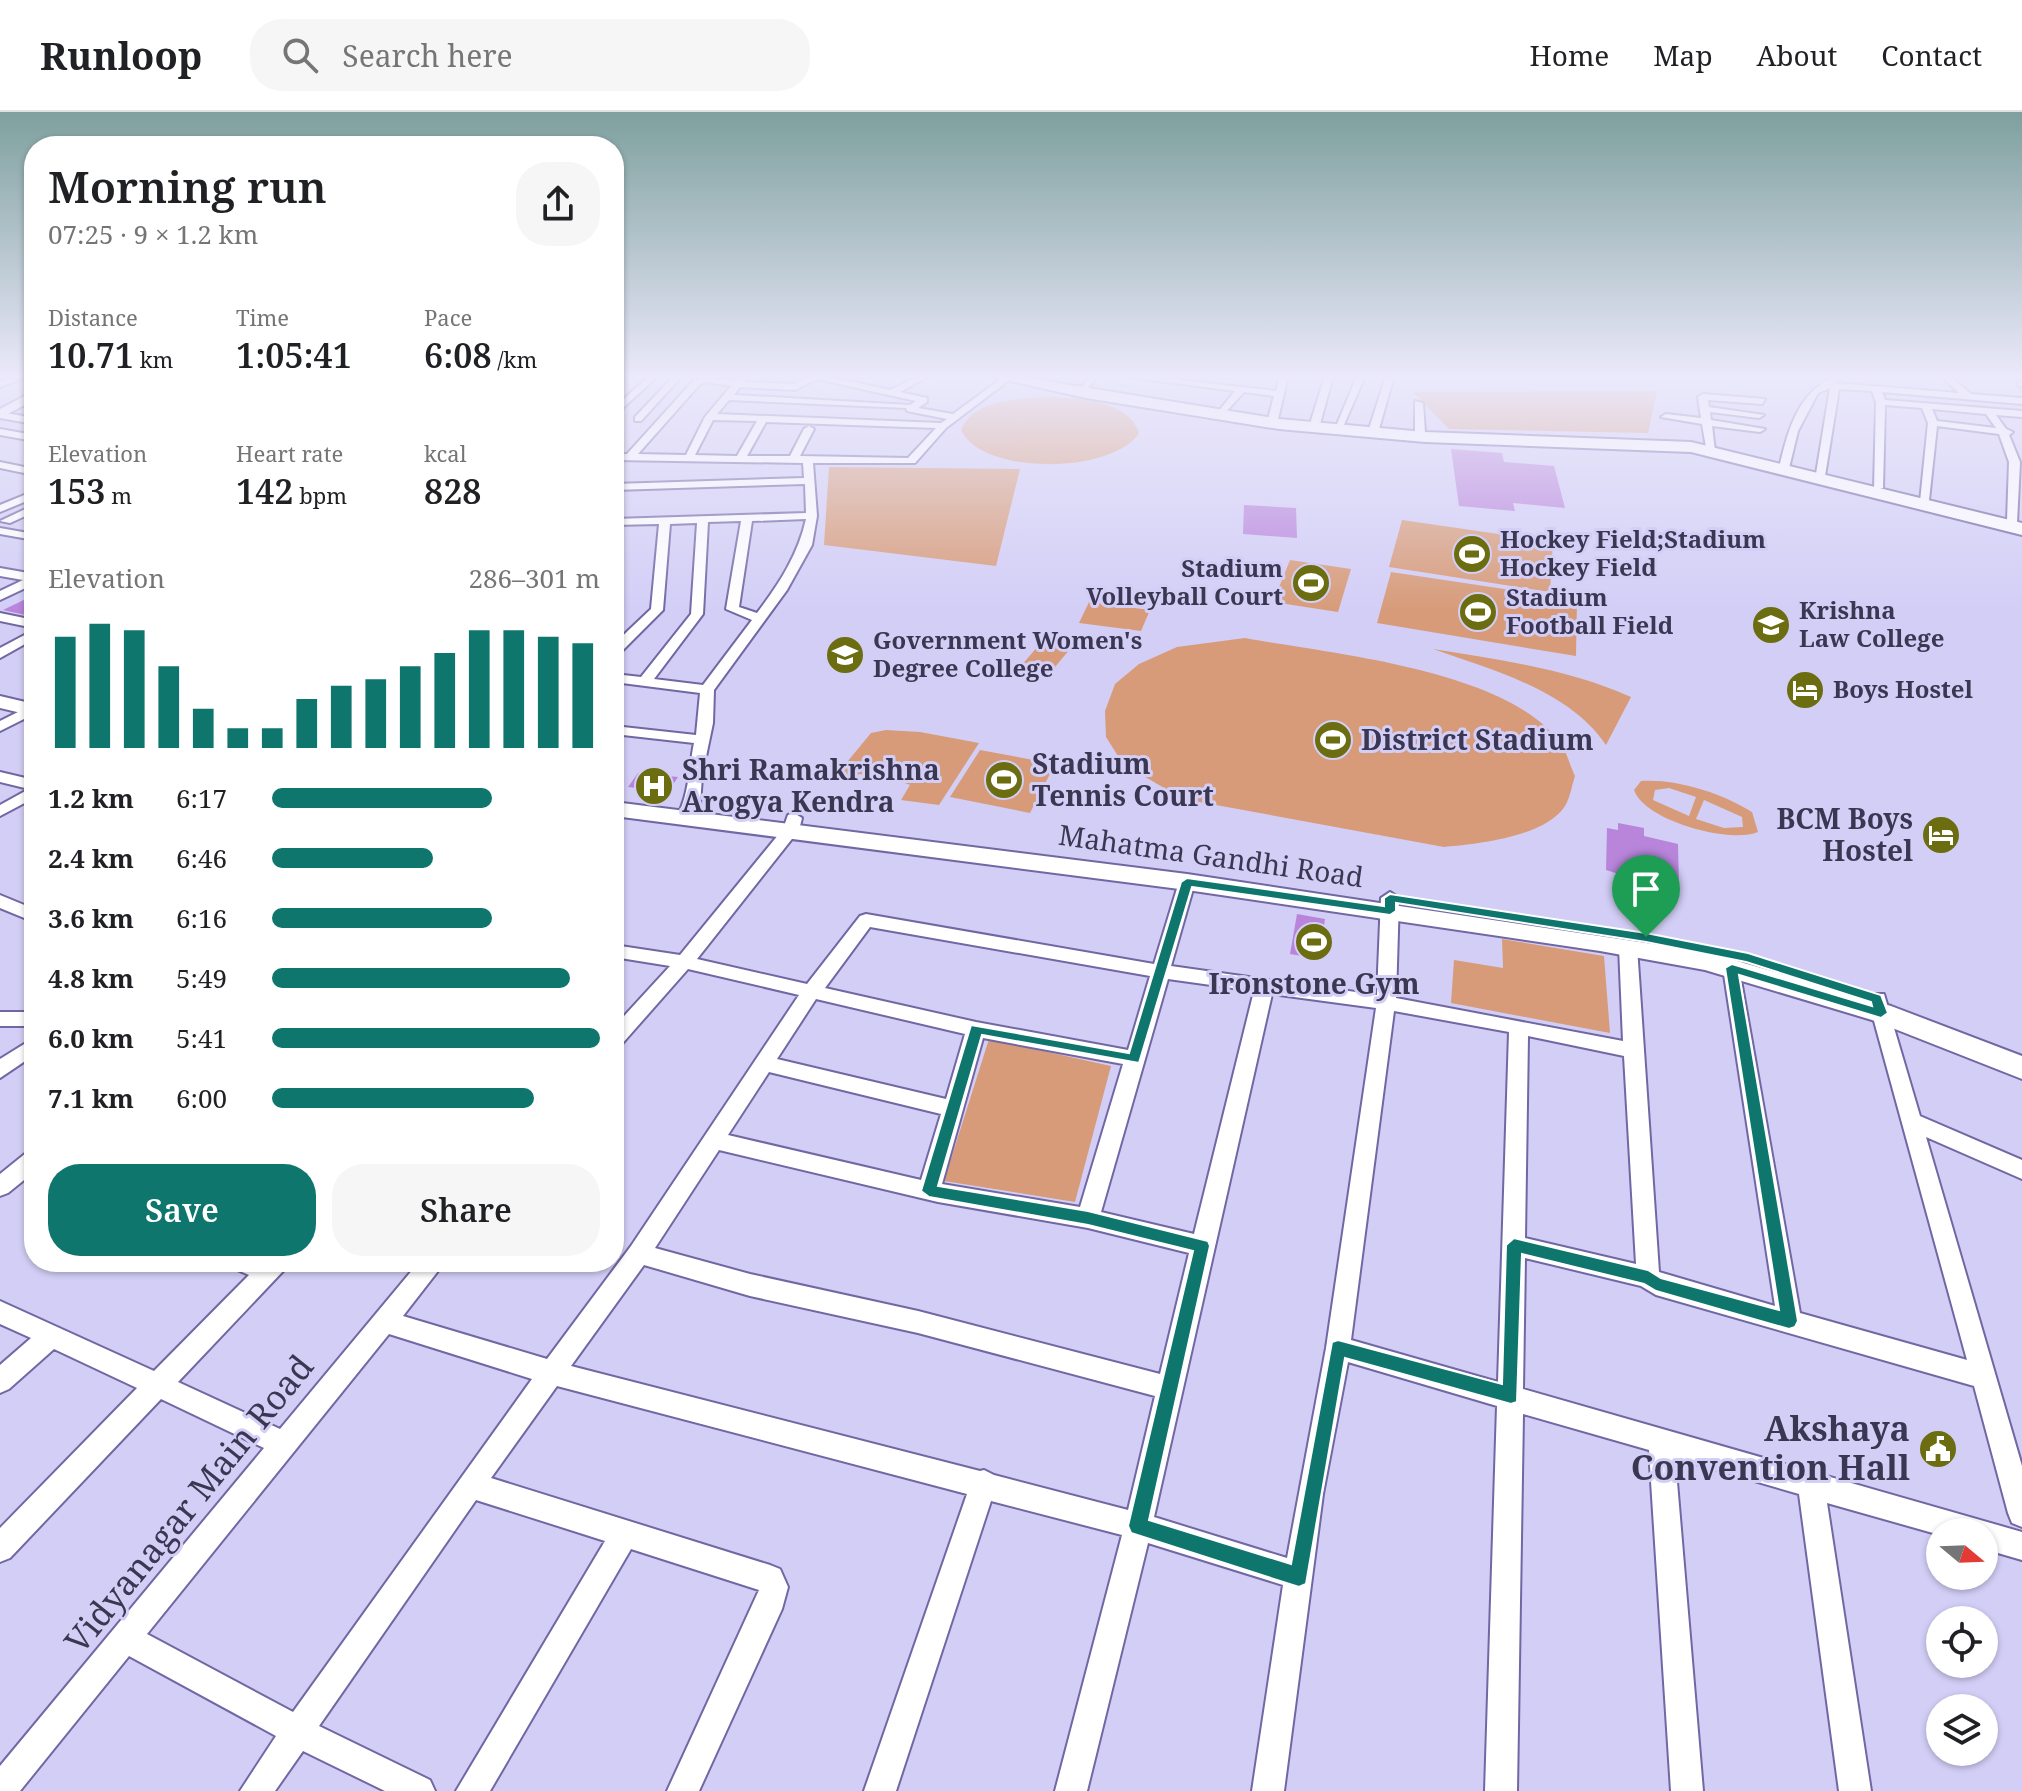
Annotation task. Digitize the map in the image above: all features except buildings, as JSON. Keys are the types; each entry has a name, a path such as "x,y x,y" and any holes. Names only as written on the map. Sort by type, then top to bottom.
{"main road":[{"path":"1732,454 2019,525"},
{"path":"1785,467 2019,525"}],"street":[{"path":"689,458 691,454"},
{"path":"741,458 743,454"},
{"path":"793,460 796,454"},
{"path":"624,457 901,462 917,459 921,454"},
{"path":"1785,467 1788,454"},
{"path":"1821,474 1823,454"},
{"path":"1878,488 1879,454"},
{"path":"1924,500 1929,454"},
{"path":"2017,454 2019,525"},
{"path":"688,811 703,740 707,690 761,619 806,545 812,516 808,460"},
{"path":"0,465 24,470"},
{"path":"624,519 659,507 730,502 810,481"},
{"path":"624,491 659,507 703,520"},
{"path":"0,509 24,498"},
{"path":"730,502 747,519 812,516"},
{"path":"703,520 730,502"},
{"path":"624,641 657,610 659,507"},
{"path":"1,524 24,513"},
{"path":"645,682 715,612 747,519"},
{"path":"703,520 715,612"},
{"path":"1,524 24,533"},
{"path":"0,572 24,576"},
{"path":"0,596 24,583"},
{"path":"715,612 761,619"},
{"path":"0,617 24,622"},
{"path":"0,654 24,640"},
{"path":"624,679 707,690"},
{"path":"0,691 24,702"},
{"path":"0,702 24,705"},
{"path":"0,727 24,712"},
{"path":"624,731 703,740"},
{"path":"0,777 24,783"},
{"name":"Mahatma Gandhi Road","path":"624,796 688,811"},
{"path":"0,811 24,798"},
{"name":"Mahatma Gandhi Road","path":"624,809 688,811 1082,861 1390,905 1628,947 1732,968 1879,1006 2022,1068"},
{"path":"624,1029 684,962 793,824"},
{"name":"Mahatma Gandhi Road","path":"1082,861 1187,882 1674,941 1748,958 1879,1006 2022,1051"},
{"path":"1088,1218 1187,882"},
{"path":"0,901 24,912"},
{"path":"1268,1791 1299,1576 1338,1348 1386,1003 1390,905"},
{"path":"256,1791 470,1485 639,1253 812,991 866,920 1162,971 1386,1003 1633,1051"},
{"path":"1628,947 1648,1277"},
{"path":"624,953 684,962 976,1029 1134,1059"},
{"path":"1732,968 1789,1321"},
{"path":"1071,1791 1138,1526 1265,986"},
{"path":"1879,1006 2022,1513"},
{"path":"0,1019 24,1019"},
{"path":"1501,1791 1519,1027"},
{"path":"929,1191 976,1029"},
{"path":"0,1070 24,1052"},
{"path":"765,1064 954,1109"},
{"path":"1913,1122 2022,1170"},
{"path":"713,1140 929,1191 1088,1218 1202,1246"},
{"path":"0,1187 24,1170"},
{"path":"1514,1245 1648,1277 1656,1284 1983,1377"},
{"path":"639,1253 750,1285 918,1322 1169,1388"},
{"path":"0,1548 267,1272"},
{"name":"Vidyanagar Main Road","path":"0,1791 425,1272"},
{"path":"0,1312 284,1444"},
{"path":"385,1322 552,1373 984,1483 1299,1576"},
{"path":"0,1381 50,1337"},
{"path":"1338,1348 1928,1518"},
{"path":"1661,1441 1687,1791"},
{"path":"880,1791 984,1483"},
{"path":"1811,1483 1855,1791"},
{"path":"470,1485 770,1579 774,1587 683,1791"},
{"path":"472,1791 625,1534"},
{"path":"1998,1539 2022,1546"},
{"path":"126,1638 298,1732 419,1791"}],"shaded area":[{"path":"991,454 1107,454 1077,462 1048,464"},
{"path":"829,467 1020,469 996,566 824,545"},
{"name":"Hockey Field;Stadium Hockey Field","path":"1402,520 1553,542 1550,592 1389,567"},
{"path":"1290,560 1351,569 1338,612 1273,602"},
{"name":"Stadium Football Field","path":"1391,572 1577,600 1576,656 1377,623"},
{"path":"1089,602 1150,610 1141,631 1079,623"},
{"path":"1046,637 1075,643 1050,673 1020,667"},
{"name":"District Stadium","path":"1245,638 1414,669 1459,681 1500,698 1535,718 1560,743 1575,776 1567,803 1555,817 1527,832 1492,841 1444,847 1183,799 1123,764 1106,737 1105,711 1115,684 1139,664 1177,647"},
{"path":"1433,649 1559,672 1631,697 1606,745 1590,726 1551,696 1504,674"},
{"path":"886,730 920,732 979,743 939,805 901,800 910,785 902,782 904,777 871,771 867,775 859,774 854,780 845,778 843,767 871,733"},
{"name":"Stadium Tennis Court","path":"980,750 1055,764 1030,813 950,797"},
{"path":"1641,781 1655,781 1713,793 1752,812 1758,832 1728,835 1690,827 1654,811 1641,801 1634,790","holes":["1669,788 1696,797 1689,816 1653,800 1655,790","1704,800 1742,817 1743,827 1724,828 1696,819"]},
{"path":"1502,939 1604,956 1610,1033 1451,1003 1454,960 1503,968"},
{"path":"989,1039 1111,1066 1075,1202 944,1181"}],"place":[{"name":"Hockey Field;Stadium Hockey Field","path":"1472,554"},
{"name":"Stadium Volleyball Court","path":"1311,583"},
{"name":"Stadium Football Field","path":"1478,612"},
{"name":"Krishna Law College","path":"1771,625"},
{"name":"Government Women's Degree College","path":"845,655"},
{"name":"Boys Hostel","path":"1805,690"},
{"name":"District Stadium","path":"1333,740"},
{"name":"Stadium Tennis Court","path":"1004,780"},
{"name":"Shri Ramakrishna Arogya Kendra","path":"654,786"},
{"name":"BCM Boys Hostel","path":"1941,835"},
{"name":"Ironstone Gym","path":"1314,942"},
{"name":"Akshaya Convention Hall","path":"1938,1449"}],"route":[{"path":"1187,882 1390,911 1390,898 1646,937 1748,958 1877,999 1881,1013 1732,968 1789,1321 1656,1284 1648,1277 1514,1245 1511,1396 1338,1348 1310,1494 1299,1576 1138,1526 1202,1246 1088,1218 929,1191 976,1029 1134,1059 1187,882"}]}
